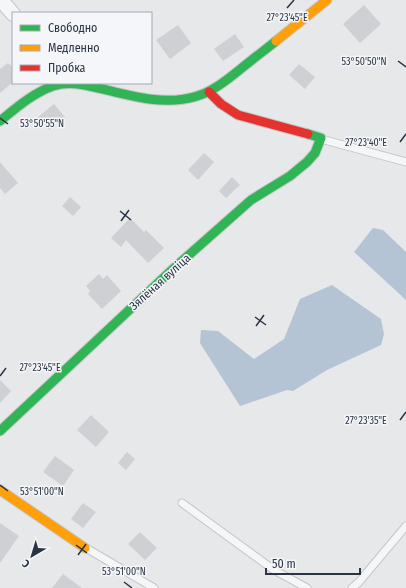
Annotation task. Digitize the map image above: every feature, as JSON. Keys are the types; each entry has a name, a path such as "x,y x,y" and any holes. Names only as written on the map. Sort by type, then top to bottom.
{"street":[{"path":"1,0 12,13"},
{"path":"76,84 88,85 120,93 160,100 179,100 195,97 209,92 221,85 327,0"},
{"path":"0,121 28,99 42,91 61,84"},
{"path":"209,92 221,104 238,115 321,138"},
{"name":"Зялёная вуліца","path":"0,431 173,269 251,200 290,176 307,162 315,152 321,138"},
{"path":"0,490 86,548"}],"lane":[{"path":"321,138 406,162"},
{"path":"182,503 274,570 307,588"},
{"path":"352,588 359,582 406,526"},
{"path":"86,548 154,588"}],"water":[{"path":"373,228 383,230 406,252 406,300 354,252"},
{"path":"332,285 381,319 384,334 381,345 327,370 293,391 287,390 240,406 200,343 201,330 218,331 254,359 284,339 300,299"}],"building":[{"path":"364,5 381,24 360,43 343,24"},
{"path":"178,25 191,43 170,59 156,40"},
{"path":"235,34 244,47 223,61 214,49"},
{"path":"8,63 12,67 12,83 0,93 0,69"},
{"path":"299,64 315,77 305,89 289,75"},
{"path":"54,104 65,117 49,130 38,117"},
{"path":"204,153 214,162 198,180 188,170"},
{"path":"0,162 18,183 5,194 0,188"},
{"path":"232,177 240,185 226,198 219,191"},
{"path":"70,197 81,207 73,216 62,206"},
{"path":"130,218 144,232 146,230 164,248 148,263 126,240 121,247 111,238"},
{"path":"99,274 103,279 107,275 121,291 102,309 88,294 90,291 86,286"},
{"path":"0,380 11,391 0,403"},
{"path":"91,415 109,432 96,447 77,430"},
{"path":"127,452 135,459 126,470 118,463"},
{"path":"55,456 74,470 63,486 43,472"},
{"path":"83,503 96,512 83,528 71,519"},
{"path":"0,523 19,536 0,563"},
{"path":"140,532 157,548 145,560 128,544"},
{"path":"63,574 82,588 52,588"}],"traffic: fast":[{"path":"0,121 32,97 46,89 60,84 80,84 128,95 162,100 183,99 201,95 220,85 276,41"},
{"path":"0,431 173,269 251,200 290,176 307,162 315,153 321,138 308,134"}],"traffic: slow":[{"path":"276,41 327,0"},
{"path":"0,490 85,548"}],"traffic: jam":[{"path":"209,92 221,104 238,115 308,134"}]}
